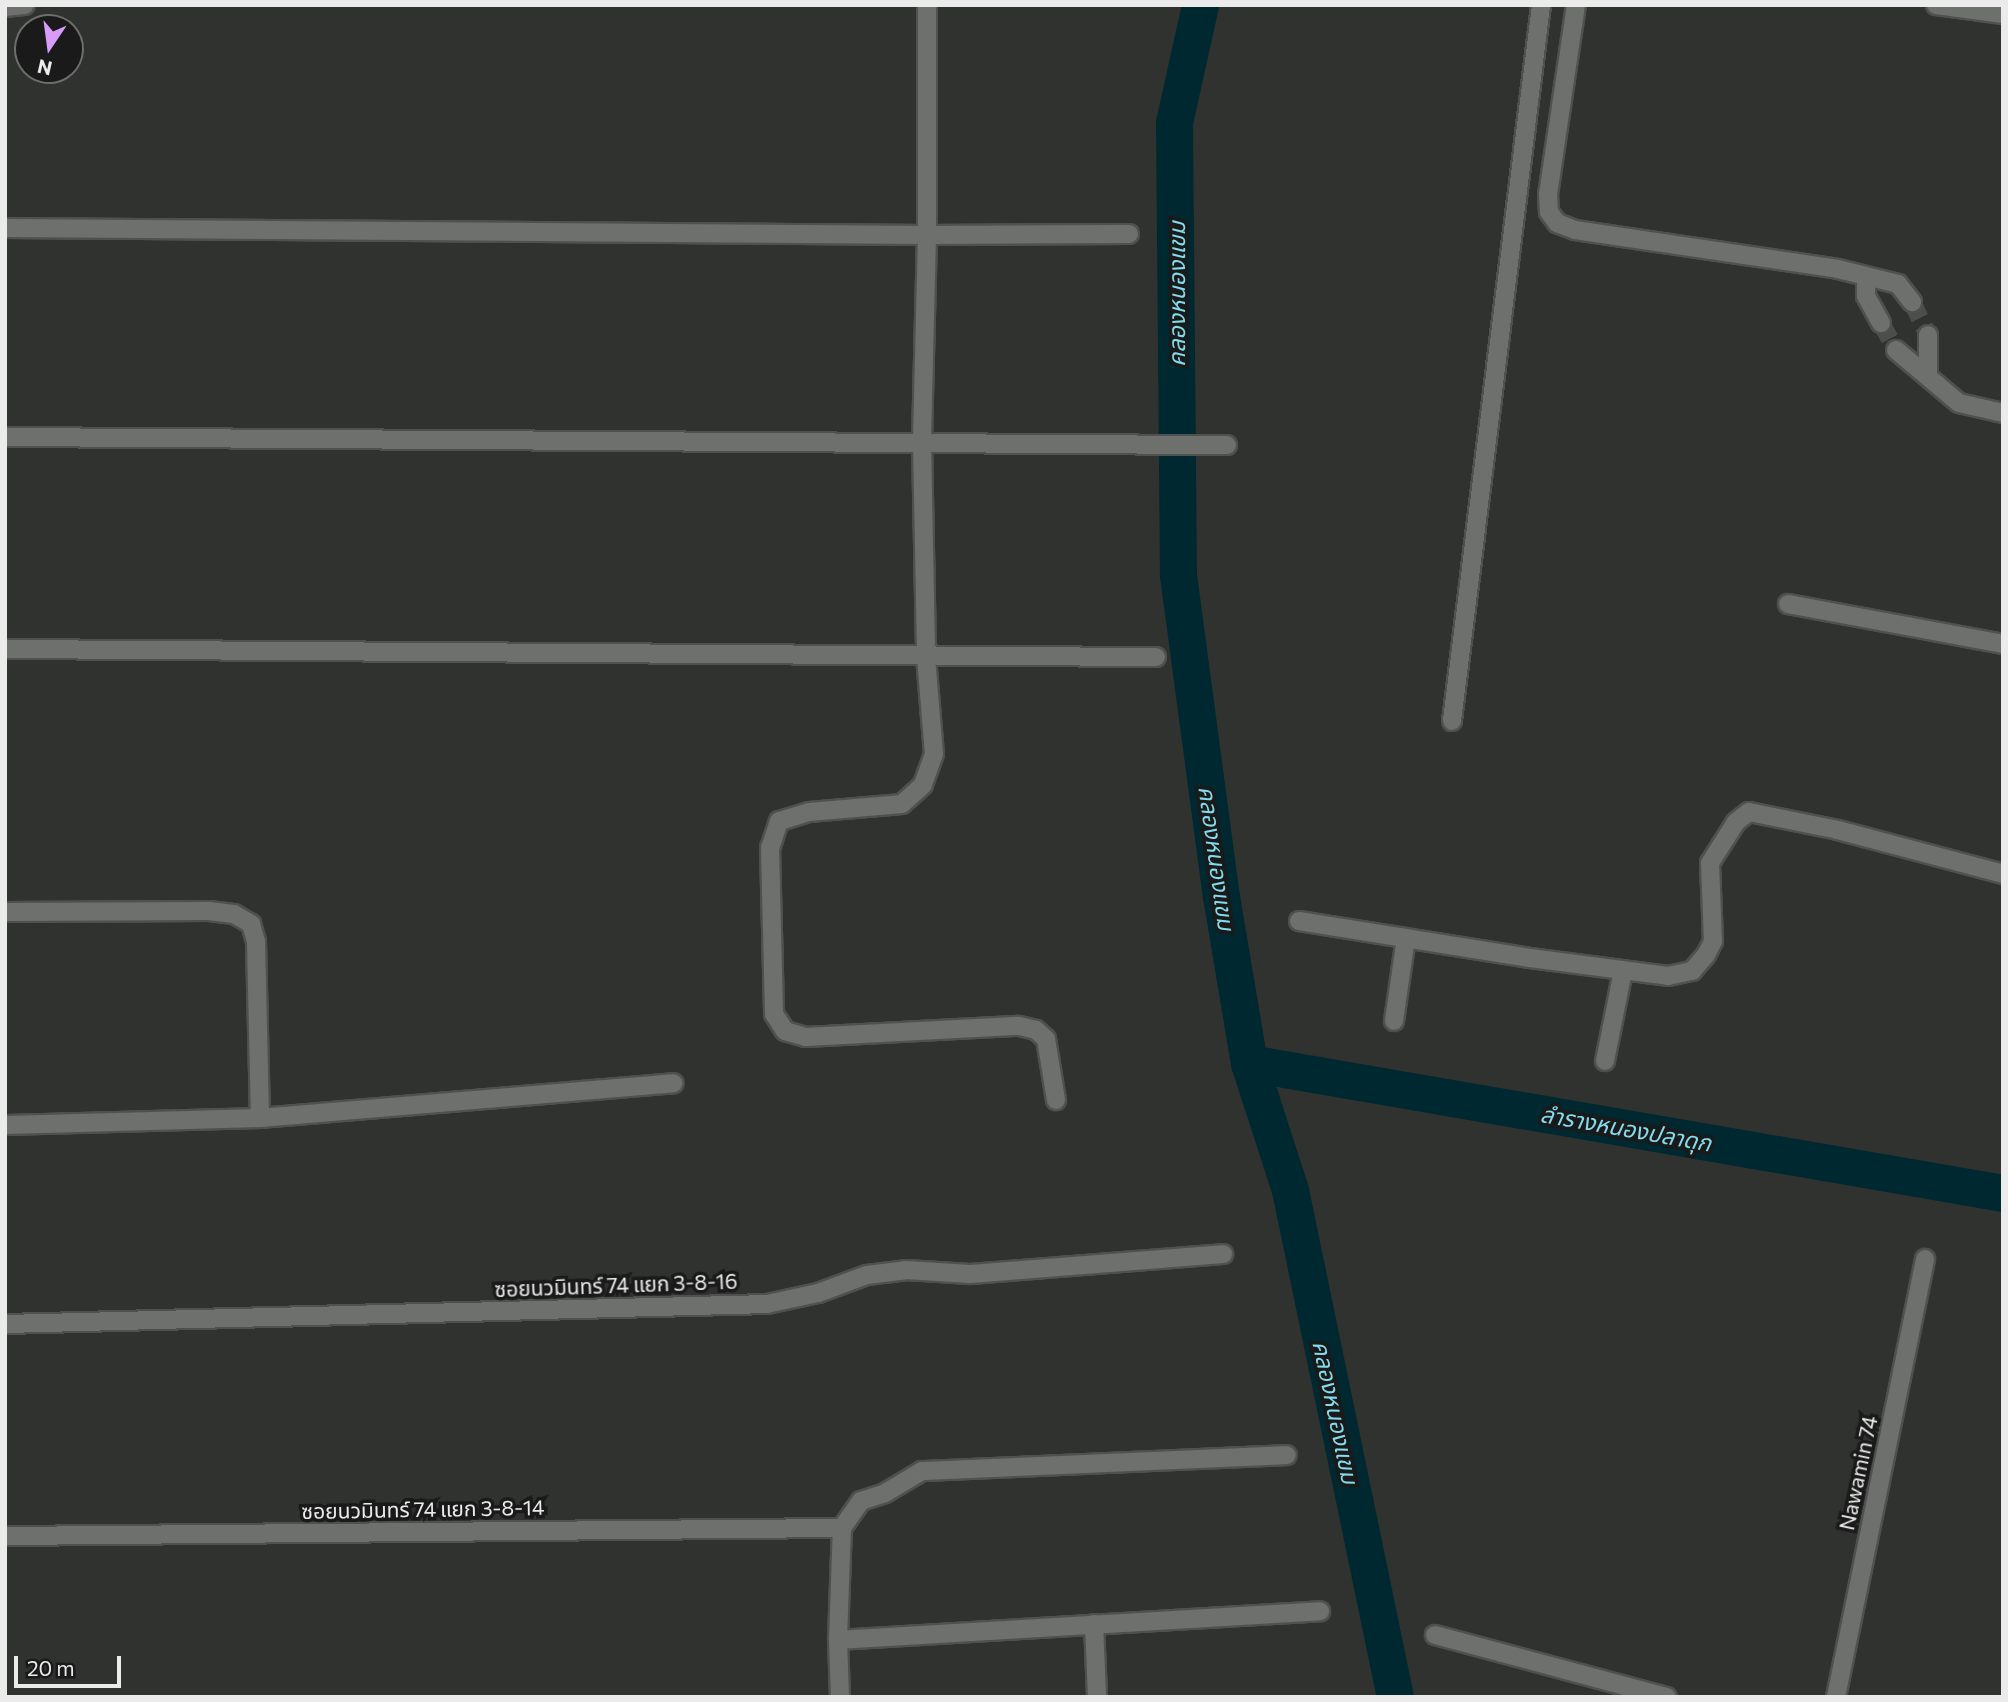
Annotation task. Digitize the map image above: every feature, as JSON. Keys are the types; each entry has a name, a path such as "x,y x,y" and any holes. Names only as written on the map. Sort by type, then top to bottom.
{"street":[{"path":"5,7 25,5"},
{"path":"927,5 927,235 922,442 926,657 934,754 923,785 902,804 809,812 779,821 770,848 774,1014 785,1031 806,1037 1020,1026 1036,1030 1046,1039 1056,1100"},
{"path":"1452,721 1541,5"},
{"path":"1576,5 1548,194 1549,212 1557,223 1575,230 1838,269 1898,284 1912,302"},
{"path":"1936,5 2003,14"},
{"path":"5,228 1129,234"},
{"path":"1866,278 1867,296 1881,323"},
{"path":"1928,335 1928,376"},
{"path":"1896,350 1959,403 2003,413"},
{"path":"5,437 1227,445"},
{"path":"1788,604 2003,643"},
{"path":"5,649 1156,657"},
{"path":"1299,921 1668,976 1692,971 1706,955 1713,941 1710,863 1736,822 1749,812 1838,830 2003,874"},
{"path":"5,912 209,911 234,914 251,923 256,942 260,1118"},
{"path":"1394,1021 1406,938"},
{"path":"1605,1061 1623,971"},
{"path":"5,1125 260,1118 674,1083"},
{"name":"ซอยนวมินทร์ 74 แยก 3-8-16","path":"5,1324 767,1304 818,1293 866,1275 906,1270 970,1274 1223,1254"},
{"name":"Nawamin 74","path":"1836,1697 1925,1259"},
{"path":"840,1697 838,1640 842,1528 862,1501 886,1493 922,1471 1287,1455"},
{"name":"ซอยนวมินทร์ 74 แยก 3-8-14","path":"5,1536 842,1528"},
{"path":"838,1640 1320,1611"},
{"path":"1094,1625 1097,1697"},
{"path":"1435,1635 1667,1697"}],"waterway":[{"name":"คลองหนองแขม","path":"1200,5 1174,122 1178,575 1221,896 1249,1063 1290,1190 1395,1697"},
{"name":"ลำรางหนองปลาดุก","path":"1249,1063 2003,1193"}],"tunnel":[{"path":"1912,302 1928,335"},
{"path":"1881,323 1896,350"}]}
